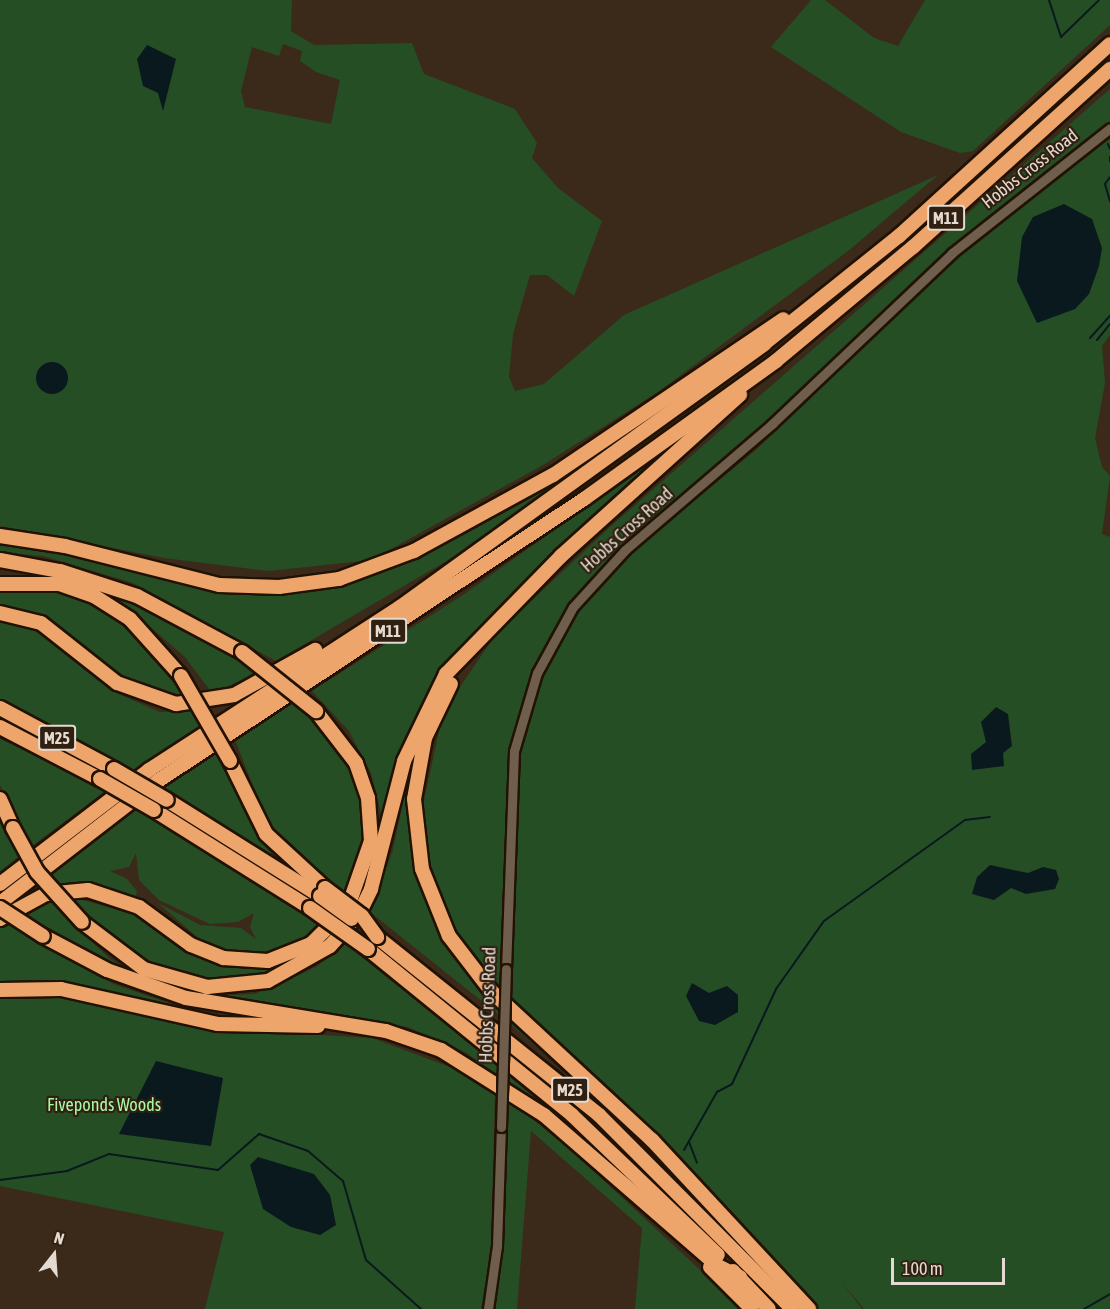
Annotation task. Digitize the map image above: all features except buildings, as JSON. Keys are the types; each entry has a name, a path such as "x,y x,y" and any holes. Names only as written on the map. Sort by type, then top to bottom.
{"highway":[{"name":"M11","path":"0,884 185,745 400,607 764,344 899,236 1110,44"},
{"name":"M11","path":"0,906 158,781 564,512 776,361 913,247 1110,69"},
{"path":"0,536 65,546 239,587 320,583 378,567 486,513 605,442 899,236"},
{"path":"0,799 37,872 82,922 138,966 190,985 248,986 318,956 363,906 380,863 414,732 446,674 561,556 776,361"},
{"path":"0,560 60,571 128,593 242,652 316,711 356,763 371,830 368,860 353,899 311,944 275,960 223,958 192,945 138,907 88,890 46,894 0,919"},
{"path":"0,584 59,584 94,596 130,619 181,676 230,761 266,834 323,892"},
{"path":"0,613 51,629 128,690 187,704 245,691 400,607"},
{"path":"462,660 432,720 416,778 415,830 428,889 449,936 478,977 601,1093"},
{"name":"M25","path":"0,708 114,770 323,892 556,1077 748,1260 792,1309"},
{"name":"M25","path":"0,727 154,810 310,908 368,949 572,1114 740,1277 769,1309"},
{"path":"0,906 43,936 107,970 186,998 329,1025 386,1031 441,1050 514,1094 584,1148 718,1266 740,1277"},
{"path":"0,990 71,990 217,1024 329,1025"},
{"name":"M25","path":"601,1093 734,1234 748,1260"},
{"name":"M25","path":"601,1093 673,1162 809,1309"},
{"path":"584,1148 752,1309"}],"street":[{"name":"Hobbs Cross Road","path":"488,1309 497,1246 514,751 534,681 573,607 625,550 772,424 951,253 1110,128"}],"green space":[{"path":"0,0 292,0 291,31 314,45 412,43 424,74 515,109 537,143 532,158 558,188 602,221 574,296 547,275 530,275 513,334 509,377 515,391 544,384 624,315 938,175 848,251 658,392 543,465 371,560 269,571 164,558 0,526","holes":["283,44 302,51 300,61 316,72 340,80 331,124 245,107 241,91 252,47 279,56"]},
{"path":"811,0 825,0 874,38 898,46 925,0 1110,0 1110,25 973,151 960,153 901,132 771,47"},
{"path":"1110,89 1110,335 1102,346 1105,383 1095,438 1102,467 1110,476 1102,534 1110,537 1110,1309 864,1309 841,1281 862,1309 818,1309 693,1172 486,974 455,931 430,877 422,810 443,712 496,634 609,528","holes":["1080,145 1063,172 1068,170 1005,217 896,313 756,450 647,539 702,480 829,370 976,228"]},
{"path":"607,451 472,546 276,661 133,583 43,556 0,552 0,544 34,548 193,586 256,595 320,589 386,571"},
{"path":"647,465 447,663 417,714 381,813 371,773 349,731 312,691 460,597"},
{"path":"26,589 65,592 105,605 138,634 191,697 157,694 124,679 43,615 0,608 0,593"},
{"path":"111,593 175,619 260,672 212,693 185,657"},
{"path":"16,621 39,631 114,692 160,712 200,711 205,723 132,771 0,701 0,622"},
{"path":"295,701 325,728 354,771 366,813 362,853 348,895 287,846 267,821 235,740"},
{"path":"0,739 69,771 104,792 32,846 0,785"},
{"path":"218,749 249,820 273,856 163,789"},
{"path":"406,788 412,851 430,912 449,950 499,1007 498,1014 370,912 393,850"},
{"path":"135,809 323,928 267,956 239,957 210,948 158,903 200,925 241,928 256,939 250,927 254,913 238,922 210,924 159,900 139,880 136,853 129,867 110,871 127,879 137,891 135,898 103,886 57,883 51,874"},
{"path":"0,821 19,856 0,872"},
{"path":"68,896 133,914 191,954 220,967 269,969 301,958 271,974 227,982 172,975 129,953"},
{"path":"50,902 110,959 134,974 21,914"},
{"path":"6,923 113,984 204,1015 83,986 0,984 0,928"},
{"path":"345,944 473,1045 551,1112 465,1052 408,1027 210,996 255,994 316,967"},
{"name":"Fiveponds Woods","path":"32,990 252,1031 372,1038 458,1070 495,1092 491,1250 481,1309 205,1309 224,1232 0,1186 0,994"},
{"path":"509,1016 606,1106 509,1023"},
{"path":"509,1100 572,1151 742,1309 635,1309 642,1228 531,1131 517,1309 491,1309 501,1243"}],"shaded area":[{"path":"147,45 176,59 163,111 158,93 143,86 137,59"},
{"path":"1064,204 1092,219 1102,248 1099,266 1089,294 1075,309 1037,323 1017,281 1022,237 1033,217"},
{"path":"52,362 63,367 68,378 63,389 52,394 41,389 36,378 41,367"},
{"path":"996,707 1008,714 1012,746 1003,753 1004,766 972,770 971,754 986,742 981,722"},
{"path":"990,865 1028,873 1043,867 1056,870 1059,879 1055,889 1026,894 1011,888 994,900 972,894 977,877"},
{"path":"692,983 709,993 727,986 738,995 738,1012 715,1025 699,1021 686,996"},
{"path":"156,1061 223,1078 211,1146 119,1134"},
{"path":"258,1157 314,1174 330,1195 336,1225 320,1235 291,1227 263,1209 250,1165"}],"waterway":[{"path":"1049,0 1061,37 1099,0"},
{"path":"1108,144 1110,149"},
{"path":"1110,177 1105,184 1110,201"},
{"path":"1090,338 1110,316"},
{"path":"1097,340 1110,324"},
{"path":"684,1150 717,1092 732,1084 776,989 824,921 965,820 990,817"},
{"path":"0,1180 67,1171 109,1154 218,1170 259,1134 308,1151 343,1181 366,1260 421,1309"},
{"path":"689,1142 697,1163"},
{"path":"1084,1309 1110,1294"}]}
